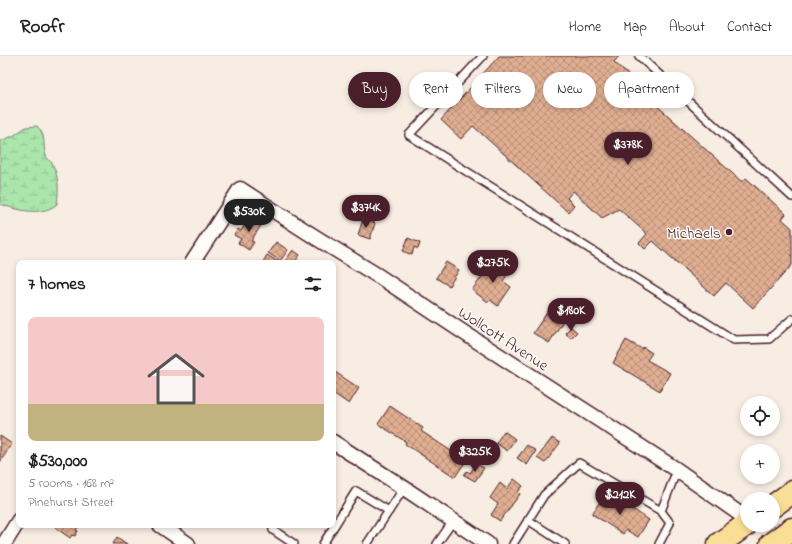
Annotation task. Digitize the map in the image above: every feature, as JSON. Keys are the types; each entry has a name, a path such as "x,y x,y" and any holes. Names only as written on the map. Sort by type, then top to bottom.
{"main road":[{"path":"780,501 792,492"},
{"path":"720,544 740,529"},
{"path":"771,544 792,529"}],"street":[{"name":"Wollcott Avenue","path":"194,260 240,189 380,277 473,339 677,470 740,514"},
{"path":"336,444 488,544"},
{"path":"4,544 16,525"},
{"path":"164,528 188,544"}],"lane":[{"path":"484,56 410,135 734,340 769,339 792,319"},
{"path":"639,56 792,197"},
{"path":"514,544 544,495 579,463 661,511 670,523 659,544"},
{"path":"661,511 677,470"},
{"path":"367,544 404,488"},
{"path":"336,522 356,490 389,511"},
{"path":"528,520 565,544"},
{"path":"437,544 453,521"},
{"path":"322,544 332,528"},
{"path":"273,530 294,544"}],"green space":[{"path":"37,126 42,133 46,156 52,163 56,173 58,188 57,204 44,210 29,211 0,204 0,141 13,136 26,127"}],"building":[{"path":"499,56 619,56 614,62 625,72 604,72 604,108 660,108 742,182 746,178 786,214 782,219 792,228 792,265 753,308 726,283 714,296 653,241 645,249 639,243 647,234 619,209 602,218 573,191 567,198 574,205 568,212 473,126 461,139 441,120 452,108 463,108 463,96 471,87 471,108 535,108 535,72 484,72"},
{"path":"249,218 256,223 259,218 264,221 251,241 254,242 249,250 238,243 241,239 234,235 238,229 241,231"},
{"path":"363,219 375,223 370,239 358,235"},
{"path":"408,238 420,243 418,249 414,247 412,255 403,251"},
{"path":"276,242 288,250 281,260 268,253"},
{"path":"293,250 300,255 296,260 286,260"},
{"path":"267,255 275,260 264,260"},
{"path":"446,262 459,270 449,286 436,278"},
{"path":"498,262 510,271 503,281 511,287 498,306 490,300 488,302 472,290 490,266 493,268"},
{"path":"548,311 563,321 549,343 533,333"},
{"path":"571,327 577,332 571,338 565,333"},
{"path":"626,340 642,349 643,347 652,353 647,360 670,373 660,391 613,363"},
{"path":"336,373 359,388 349,404 336,395"},
{"path":"390,406 423,428 421,431 466,461 455,477 378,424"},
{"path":"504,431 515,439 507,451 496,443"},
{"path":"0,436 12,444 0,462"},
{"path":"552,438 560,443 545,463 537,458"},
{"path":"527,445 536,451 527,465 517,458"},
{"path":"476,464 484,468 475,481 464,475 467,471 470,473"},
{"path":"514,479 523,486 518,492 520,494 500,521 491,515 498,504 490,498 500,483 507,489"},
{"path":"606,492 617,499 616,501 630,510 631,508 649,520 638,537 626,530 623,534 592,514"},
{"path":"56,528 77,528 76,530 78,531 75,536 72,535 70,538"},
{"path":"117,537 127,544 113,544"}],"place":[{"name":"Michaels","path":"729,232"}]}
